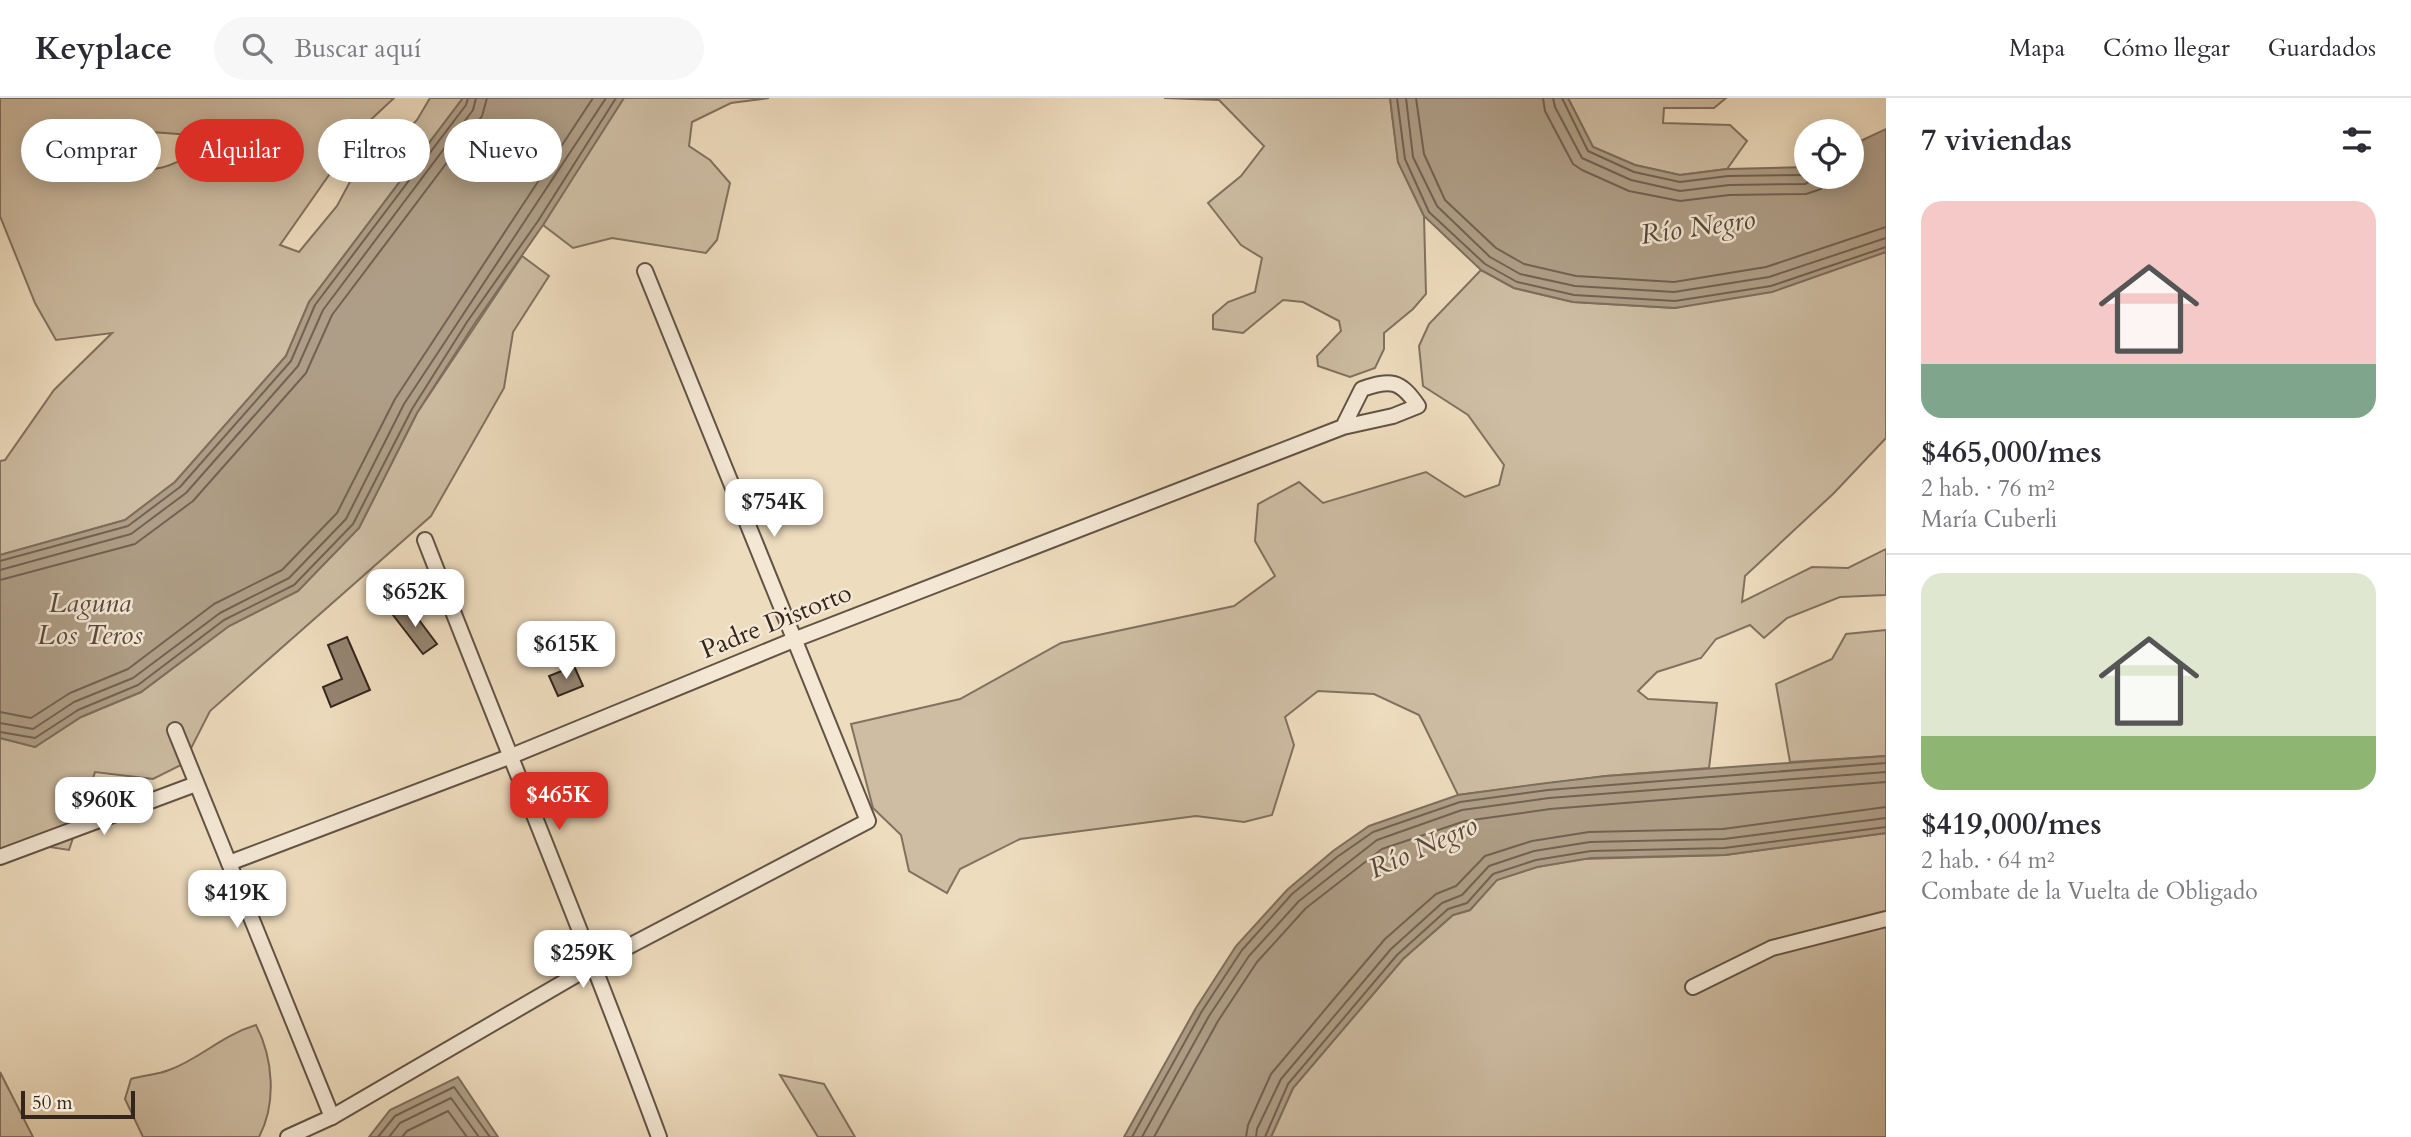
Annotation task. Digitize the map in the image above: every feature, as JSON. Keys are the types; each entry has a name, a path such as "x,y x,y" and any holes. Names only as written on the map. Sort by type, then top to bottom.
{"street":[{"path":"288,1137 331,1117 594,964 868,821 645,271"},
{"name":"Padre Distorto","path":"229,863 509,757 796,639 1343,427 1393,416 1418,406 1405,388 1384,381 1362,389 1343,427"},
{"path":"425,540 509,757 594,964 659,1137"},
{"path":"175,730 331,1117"},
{"path":"0,857 196,784"},
{"path":"1693,987 1772,948 1886,919"}],"shaded area":[{"path":"0,98 394,98 372,119 318,119 318,182 324,182 280,245 299,252 337,206 350,182 400,182 309,302 286,356 175,482 125,520 0,555 0,461 5,460 54,390 112,333 56,340 35,303 0,216","holes":["21,119 161,119 161,133 175,134 175,119 304,119 304,182 175,182 175,163 161,167 161,182 21,182"]},
{"path":"430,98 463,98 447,119 444,119 444,123 430,142 430,119 418,119"},
{"path":"622,98 769,98 731,103 692,122 689,146 710,160 730,183 717,240 706,253 612,238 573,248 543,225"},
{"path":"1164,98 1390,98 1398,162 1424,216 1426,294 1413,309 1384,333 1384,349 1375,368 1350,377 1318,366 1317,356 1341,331 1339,321 1303,302 1283,300 1243,333 1213,329 1213,315 1228,302 1255,292 1262,258 1241,245 1208,203 1241,176 1264,146 1219,100"},
{"path":"1568,98 1726,98 1714,108 1664,108 1663,123 1730,125 1747,141 1727,169 1680,175 1635,165 1593,147"},
{"path":"1886,252 1886,438 1834,493 1745,576 1742,602 1812,567 1848,568 1886,549 1886,595 1840,597 1787,618 1764,638 1750,625 1716,639 1701,658 1657,672 1638,691 1648,699 1717,703 1709,768 1606,776 1458,795 1419,715 1374,694 1318,691 1285,717 1294,745 1272,815 1244,822 1196,816 1020,839 960,869 947,893 909,871 901,835 873,808 851,724 960,699 1061,643 1234,606 1275,576 1255,541 1258,504 1299,482 1323,503 1426,472 1465,497 1499,485 1504,465 1468,415 1423,386 1419,346 1429,324 1481,270 1514,288 1573,302 1675,308"},
{"path":"522,256 549,276 513,332 504,388 431,516 210,711 183,764 153,779 95,772 69,850 23,843 0,852 0,738 35,747 81,717 141,692 229,626 298,591 359,528 417,413"},
{"path":"1886,630 1886,756 1790,762 1776,684 1832,659 1846,634"},
{"path":"1886,833 1886,1137 1271,1137 1293,1088 1403,959 1453,915 1470,910 1496,880 1537,867 1582,859 1725,855"},
{"path":"256,1025 266,1052 271,1081 269,1110 259,1137 143,1137 125,1099 131,1079 160,1073 180,1065 232,1035"},
{"path":"0,1072 33,1137 0,1137"},
{"path":"780,1075 824,1084 855,1137 818,1137"}],"water":[{"name":"Laguna Los Teros","path":"463,98 624,98 417,413 359,528 298,591 229,626 141,692 81,717 35,747 0,738 0,555 125,520 175,482 286,356 309,302 400,182 430,182 430,142 444,123 444,182 562,182 562,119 447,119"},
{"name":"Río Negro","path":"1390,98 1568,98 1593,147 1635,165 1680,175 1727,169 1794,167 1794,189 1864,189 1864,139 1886,129 1886,252 1772,292 1675,308 1573,302 1514,288 1481,270 1424,216 1398,162"},
{"name":"Río Negro","path":"1886,756 1886,833 1725,855 1591,858 1537,867 1497,880 1470,910 1453,915 1403,959 1293,1088 1271,1137 1124,1137 1196,1008 1236,946 1287,890 1333,851 1369,826 1458,795 1606,776"},
{"path":"458,1077 498,1137 369,1137 390,1110"}],"building":[{"path":"407,604 437,644 423,654 393,615"},
{"path":"347,637 370,690 331,707 323,687 342,679 328,645"},
{"path":"574,666 583,686 558,696 549,676"}]}
